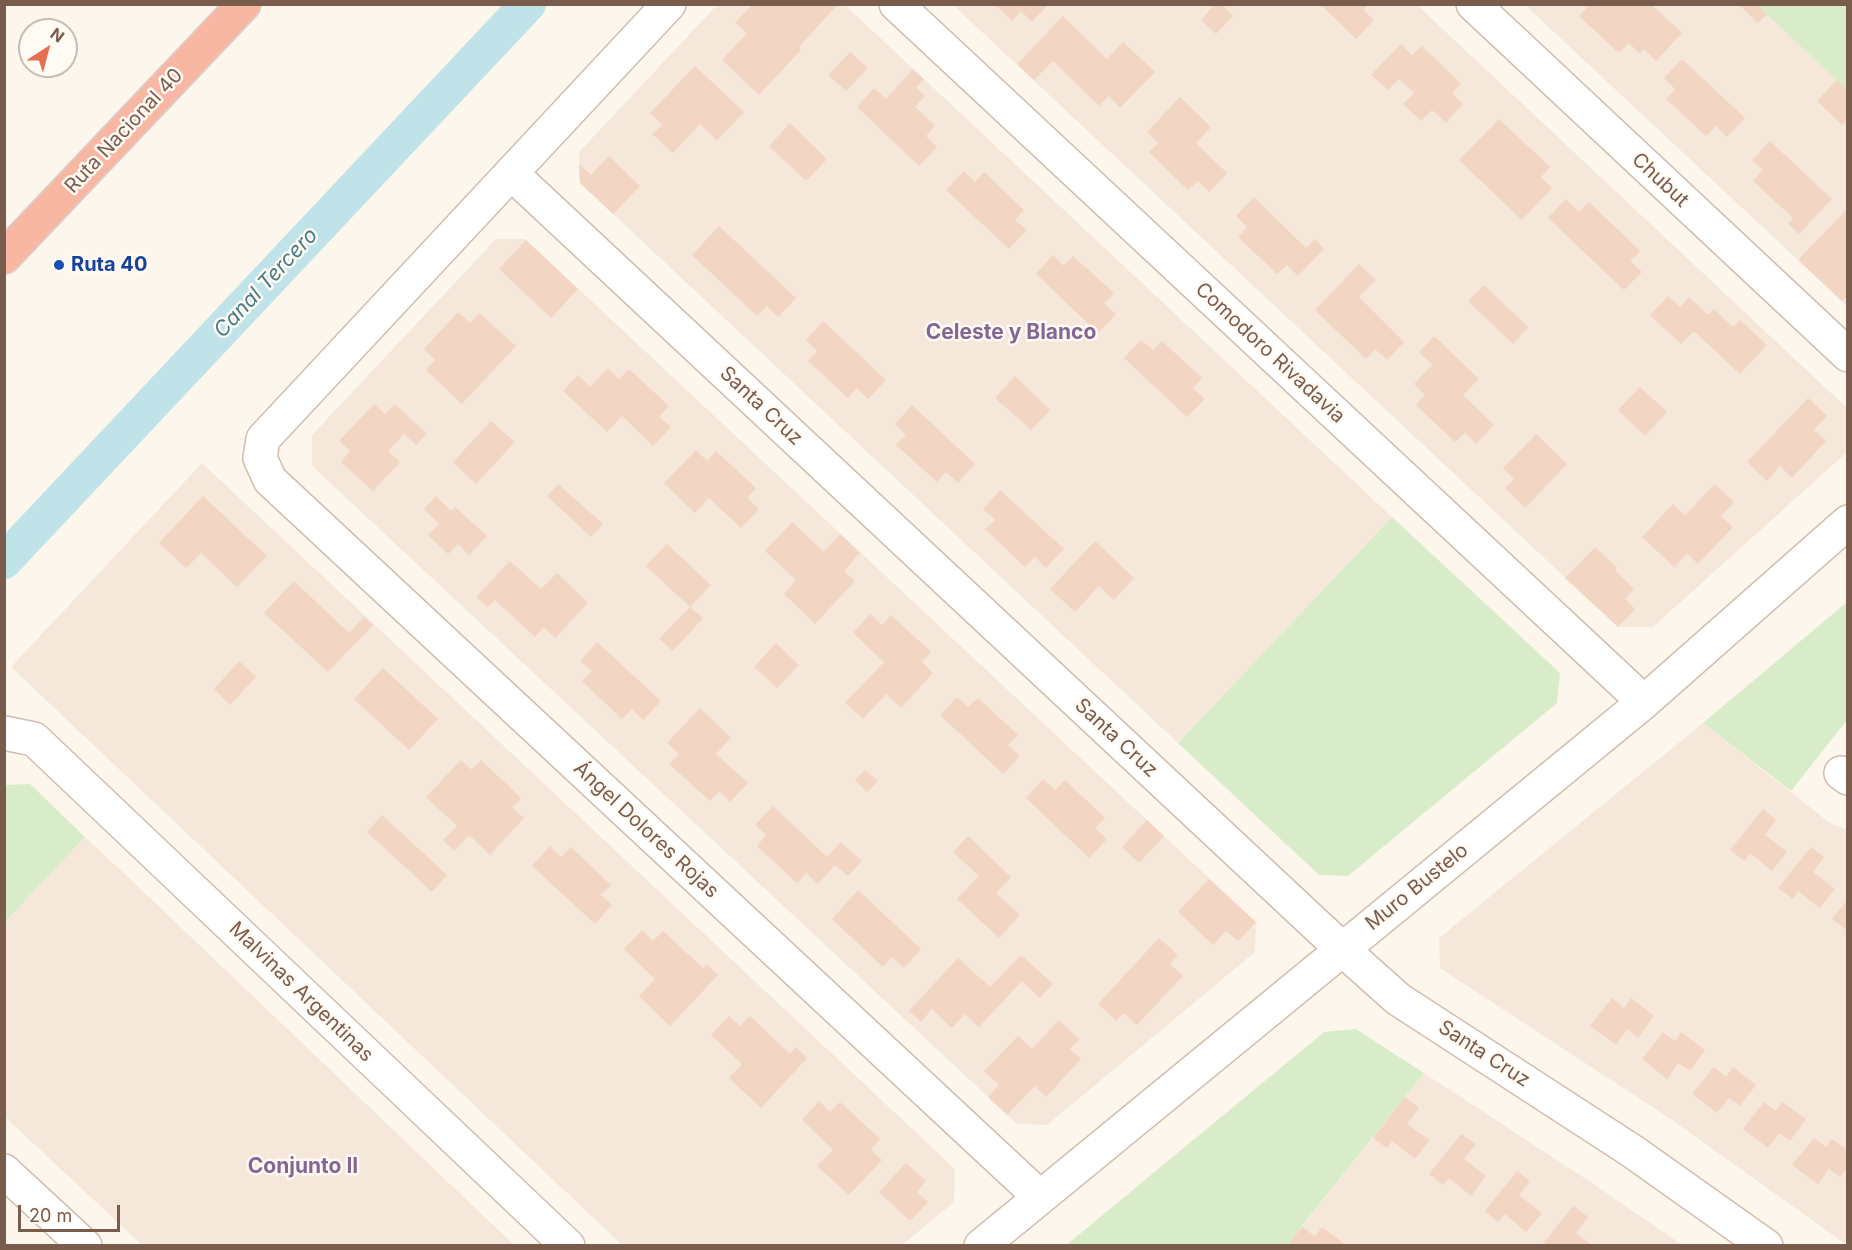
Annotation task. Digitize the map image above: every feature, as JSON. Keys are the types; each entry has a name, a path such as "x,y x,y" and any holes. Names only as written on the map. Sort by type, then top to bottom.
{"highway":[{"name":"Ruta Nacional 40","path":"4,257 243,4"}],"street":[{"path":"511,173 669,4"},
{"name":"Comodoro Rivadavia","path":"896,4 1644,702"},
{"name":"Chubut","path":"1473,4 1848,354"},
{"name":"Ángel Dolores Rojas","path":"511,173 263,439 260,458 270,480 1040,1197"},
{"name":"Santa Cruz","path":"511,173 1398,999 1632,1151 1766,1245"},
{"name":"Muro Bustelo","path":"981,1245 1644,702 1848,522"},
{"name":"Malvinas Argentinas","path":"19,736 568,1245"},
{"path":"4,1171 85,1245"}],"shaded area":[{"path":"1757,4 1847,90 1847,306 1525,5"},
{"path":"717,5 845,5 1392,517 1178,743 580,183 579,152"},
{"path":"953,5 1417,5 1847,408 1847,452 1653,627 1618,627"},
{"path":"496,239 525,239 1256,922 1255,952 1047,1125 1017,1124 312,466 312,435"},
{"path":"202,463 955,1169 954,1202 902,1245 622,1245 11,667"},
{"path":"1703,723 1830,823 1847,830 1847,1245 1672,1120 1440,968 1439,938"},
{"path":"85,837 514,1245 142,1245 5,1117 5,922"},
{"path":"1424,1073 1592,1183 1682,1245 1287,1246"}],"green space":[{"path":"1757,5 1847,5 1847,90"},
{"path":"1392,517 1560,673 1557,703 1348,876 1319,875 1178,743"},
{"path":"1847,602 1847,720 1791,791 1703,723"},
{"path":"30,784 85,837 5,922 5,785"},
{"path":"1356,1029 1424,1073 1287,1245 1065,1246 1324,1032"}],"building":[{"path":"753,4 838,4 799,47 801,50 759,95 722,60 747,33 735,23"},
{"path":"994,4 1049,4 1032,22 1021,11 1012,21"},
{"path":"1215,4 1221,4 1233,16 1216,34 1201,20"},
{"path":"1590,4 1627,6 1651,4 1682,33 1656,61 1644,49 1640,54 1629,43 1619,53 1579,16"},
{"path":"1738,4 1757,4 1767,14 1758,23"},
{"path":"1321,5 1368,5 1363,10 1374,20 1356,39"},
{"path":"1063,16 1107,59 1123,42 1155,72 1120,108 1109,96 1099,106 1053,61 1034,80 1017,64"},
{"path":"1401,44 1412,55 1422,46 1461,84 1452,93 1463,104 1446,123 1432,110 1421,121 1403,104 1414,93 1399,79 1388,90 1371,75"},
{"path":"850,52 868,68 846,91 828,75"},
{"path":"1682,59 1745,118 1727,137 1716,126 1706,136 1666,99 1675,89 1664,78"},
{"path":"695,66 744,112 717,141 700,124 673,153 652,134 662,125 650,113"},
{"path":"913,69 924,79 916,88 925,96 915,107 935,126 926,136 937,147 919,166 857,107 874,88 886,99"},
{"path":"1837,80 1848,90 1848,120 1842,125 1817,101"},
{"path":"1180,97 1211,127 1196,143 1227,173 1209,192 1198,181 1188,190 1149,152 1158,143 1147,132"},
{"path":"1499,119 1550,167 1541,177 1552,188 1522,220 1459,160"},
{"path":"790,123 827,159 806,181 769,146"},
{"path":"1770,141 1832,199 1799,234 1788,224 1793,218 1753,181 1763,170 1752,160"},
{"path":"609,156 640,186 613,214 580,183 579,164 591,175"},
{"path":"964,171 975,182 984,172 1024,210 1015,220 1027,230 1009,249 946,190"},
{"path":"1254,197 1306,248 1315,239 1324,249 1298,276 1287,265 1277,274 1238,237 1247,227 1236,216"},
{"path":"1566,199 1579,212 1589,202 1640,251 1630,261 1642,272 1624,290 1548,218"},
{"path":"1848,208 1848,295 1842,301 1798,260"},
{"path":"719,226 796,298 778,317 767,306 757,316 692,255"},
{"path":"526,240 578,289 551,318 499,269"},
{"path":"1053,255 1064,266 1073,256 1114,293 1104,304 1116,314 1098,333 1036,274"},
{"path":"1359,264 1376,280 1359,297 1404,342 1387,360 1375,349 1366,359 1315,310"},
{"path":"1484,285 1528,327 1513,344 1468,301"},
{"path":"1668,296 1680,307 1689,297 1708,315 1714,309 1733,327 1740,320 1767,345 1740,374 1694,331 1681,344 1650,315"},
{"path":"458,312 470,323 479,313 516,346 462,404 426,370 435,360 424,349"},
{"path":"823,321 886,380 868,399 857,388 848,398 808,361 817,351 806,340"},
{"path":"1434,336 1479,379 1463,395 1494,425 1476,444 1465,433 1455,442 1416,405 1425,395 1414,384 1432,365 1419,352"},
{"path":"1141,340 1153,350 1162,341 1202,378 1193,388 1205,399 1187,417 1124,358"},
{"path":"608,368 619,379 629,369 669,406 659,417 671,427 653,446 622,416 607,432 563,391 578,375 590,387"},
{"path":"1015,376 1050,410 1031,430 995,398"},
{"path":"1640,387 1667,412 1645,436 1618,410"},
{"path":"1808,398 1827,416 1814,430 1826,441 1792,478 1780,466 1767,481 1747,462"},
{"path":"374,404 385,414 395,404 427,434 416,445 404,434 388,451 400,462 373,491 341,462 350,451 339,441"},
{"path":"912,405 975,464 958,483 946,472 937,482 896,445 906,435 895,424"},
{"path":"491,421 515,442 476,484 453,462"},
{"path":"1536,434 1567,464 1525,508 1505,488 1514,479 1503,468"},
{"path":"696,450 707,461 716,451 756,488 747,498 759,509 741,528 709,498 695,513 664,483"},
{"path":"558,484 603,524 591,537 547,496"},
{"path":"1715,484 1734,502 1721,516 1733,527 1698,564 1687,553 1674,567 1642,537 1673,504 1685,515"},
{"path":"1000,490 1064,549 1046,568 1035,557 1025,567 985,529 995,520 983,509"},
{"path":"203,496 267,556 237,587 201,553 186,568 159,543"},
{"path":"436,496 451,511 455,507 487,536 469,555 458,544 448,554 428,535 439,524 424,509"},
{"path":"792,522 824,552 840,534 860,553 844,571 855,581 815,624 784,594 796,580 765,551"},
{"path":"1095,541 1134,578 1114,600 1099,586 1075,612 1050,589"},
{"path":"667,544 711,585 690,607 646,566"},
{"path":"1595,547 1617,568 1615,570 1634,589 1625,599 1635,609 1618,627 1565,578"},
{"path":"510,561 541,589 557,573 588,603 555,638 544,627 535,637 495,600 488,607 476,597"},
{"path":"294,581 349,633 364,617 373,625 328,672 264,613"},
{"path":"690,607 703,618 673,651 659,639"},
{"path":"870,614 882,625 891,615 931,652 922,662 933,673 901,708 886,694 863,719 845,703 884,662 853,633"},
{"path":"597,642 661,701 643,720 632,709 622,719 582,681 592,671 580,661"},
{"path":"776,643 799,665 777,688 754,667"},
{"path":"239,661 256,677 230,705 214,689"},
{"path":"383,668 438,719 409,750 354,699"},
{"path":"957,697 968,707 978,698 1018,735 1008,745 1020,756 1003,774 940,715"},
{"path":"700,708 731,738 716,754 748,783 730,802 719,791 710,801 669,764 679,754 667,743"},
{"path":"461,760 472,770 481,760 521,798 512,808 524,818 490,855 469,835 454,851 443,840 457,826 426,797"},
{"path":"865,770 878,781 867,792 855,780"},
{"path":"1043,779 1055,790 1065,780 1105,818 1095,828 1107,839 1089,858 1026,798"},
{"path":"773,806 827,857 841,842 862,861 848,876 835,865 818,884 806,873 797,883 757,846 766,835 755,825"},
{"path":"1763,809 1776,820 1765,835 1787,852 1772,871 1750,853 1744,861 1730,850"},
{"path":"382,815 447,875 432,892 367,832"},
{"path":"1147,820 1164,836 1139,863 1122,847"},
{"path":"968,836 1011,877 996,893 1020,915 999,938 957,899 979,876 953,852"},
{"path":"550,846 561,857 571,847 611,885 601,895 612,905 595,924 532,866"},
{"path":"1811,847 1824,857 1813,872 1835,889 1820,908 1798,891 1793,899 1778,888"},
{"path":"1209,879 1256,922 1238,941 1226,931 1213,945 1178,912"},
{"path":"858,890 921,949 904,968 892,957 883,967 832,919"},
{"path":"1848,899 1848,926 1845,929 1832,919"},
{"path":"642,930 653,941 663,931 703,968 707,964 718,975 670,1026 639,996 655,979 624,949"},
{"path":"1159,938 1178,955 1170,964 1183,976 1137,1025 1124,1013 1116,1021 1098,1004"},
{"path":"1021,955 1053,984 1040,998 1022,981 979,1027 965,1014 952,1028 932,1009 921,1022 909,1011 958,958 990,987"},
{"path":"1612,998 1624,1008 1631,998 1654,1016 1638,1038 1627,1029 1616,1045 1590,1026"},
{"path":"729,1016 740,1026 750,1016 790,1054 796,1047 807,1058 761,1108 729,1078 742,1064 711,1035"},
{"path":"1059,1020 1079,1039 1070,1049 1081,1059 1046,1097 1035,1086 1007,1115 988,1097 999,1085 984,1071 1018,1036 1032,1049"},
{"path":"1663,1032 1675,1041 1681,1032 1705,1050 1690,1071 1678,1063 1667,1079 1642,1059"},
{"path":"1714,1067 1726,1077 1733,1067 1756,1085 1740,1106 1729,1098 1717,1113 1692,1094"},
{"path":"1405,1097 1419,1108 1407,1124 1430,1140 1415,1159 1392,1141 1387,1148 1373,1138"},
{"path":"819,1101 830,1112 840,1102 880,1139 871,1150 882,1160 849,1195 817,1166 833,1150 802,1120"},
{"path":"1764,1102 1776,1111 1782,1102 1806,1119 1790,1141 1779,1133 1768,1148 1743,1129"},
{"path":"1461,1134 1476,1144 1464,1159 1486,1176 1471,1196 1449,1178 1443,1185 1429,1174"},
{"path":"1814,1138 1826,1147 1832,1139 1848,1150 1848,1167 1840,1177 1829,1169 1818,1184 1792,1165"},
{"path":"906,1163 926,1181 917,1192 928,1202 910,1221 879,1192"},
{"path":"1517,1171 1530,1181 1519,1195 1542,1213 1526,1232 1505,1214 1498,1222 1485,1211"},
{"path":"1573,1206 1588,1217 1576,1233 1592,1245 1542,1245"},
{"path":"1302,1227 1315,1236 1322,1227 1346,1245 1287,1245"}],"waterway":[{"name":"Canal Tercero","path":"4,561 528,4"}],"place":[{"name":"Ruta 40","path":"59,265"}],"district":[{"name":"Celeste y Blanco","path":"1011,333"},
{"name":"Conjunto II","path":"303,1167"}]}
